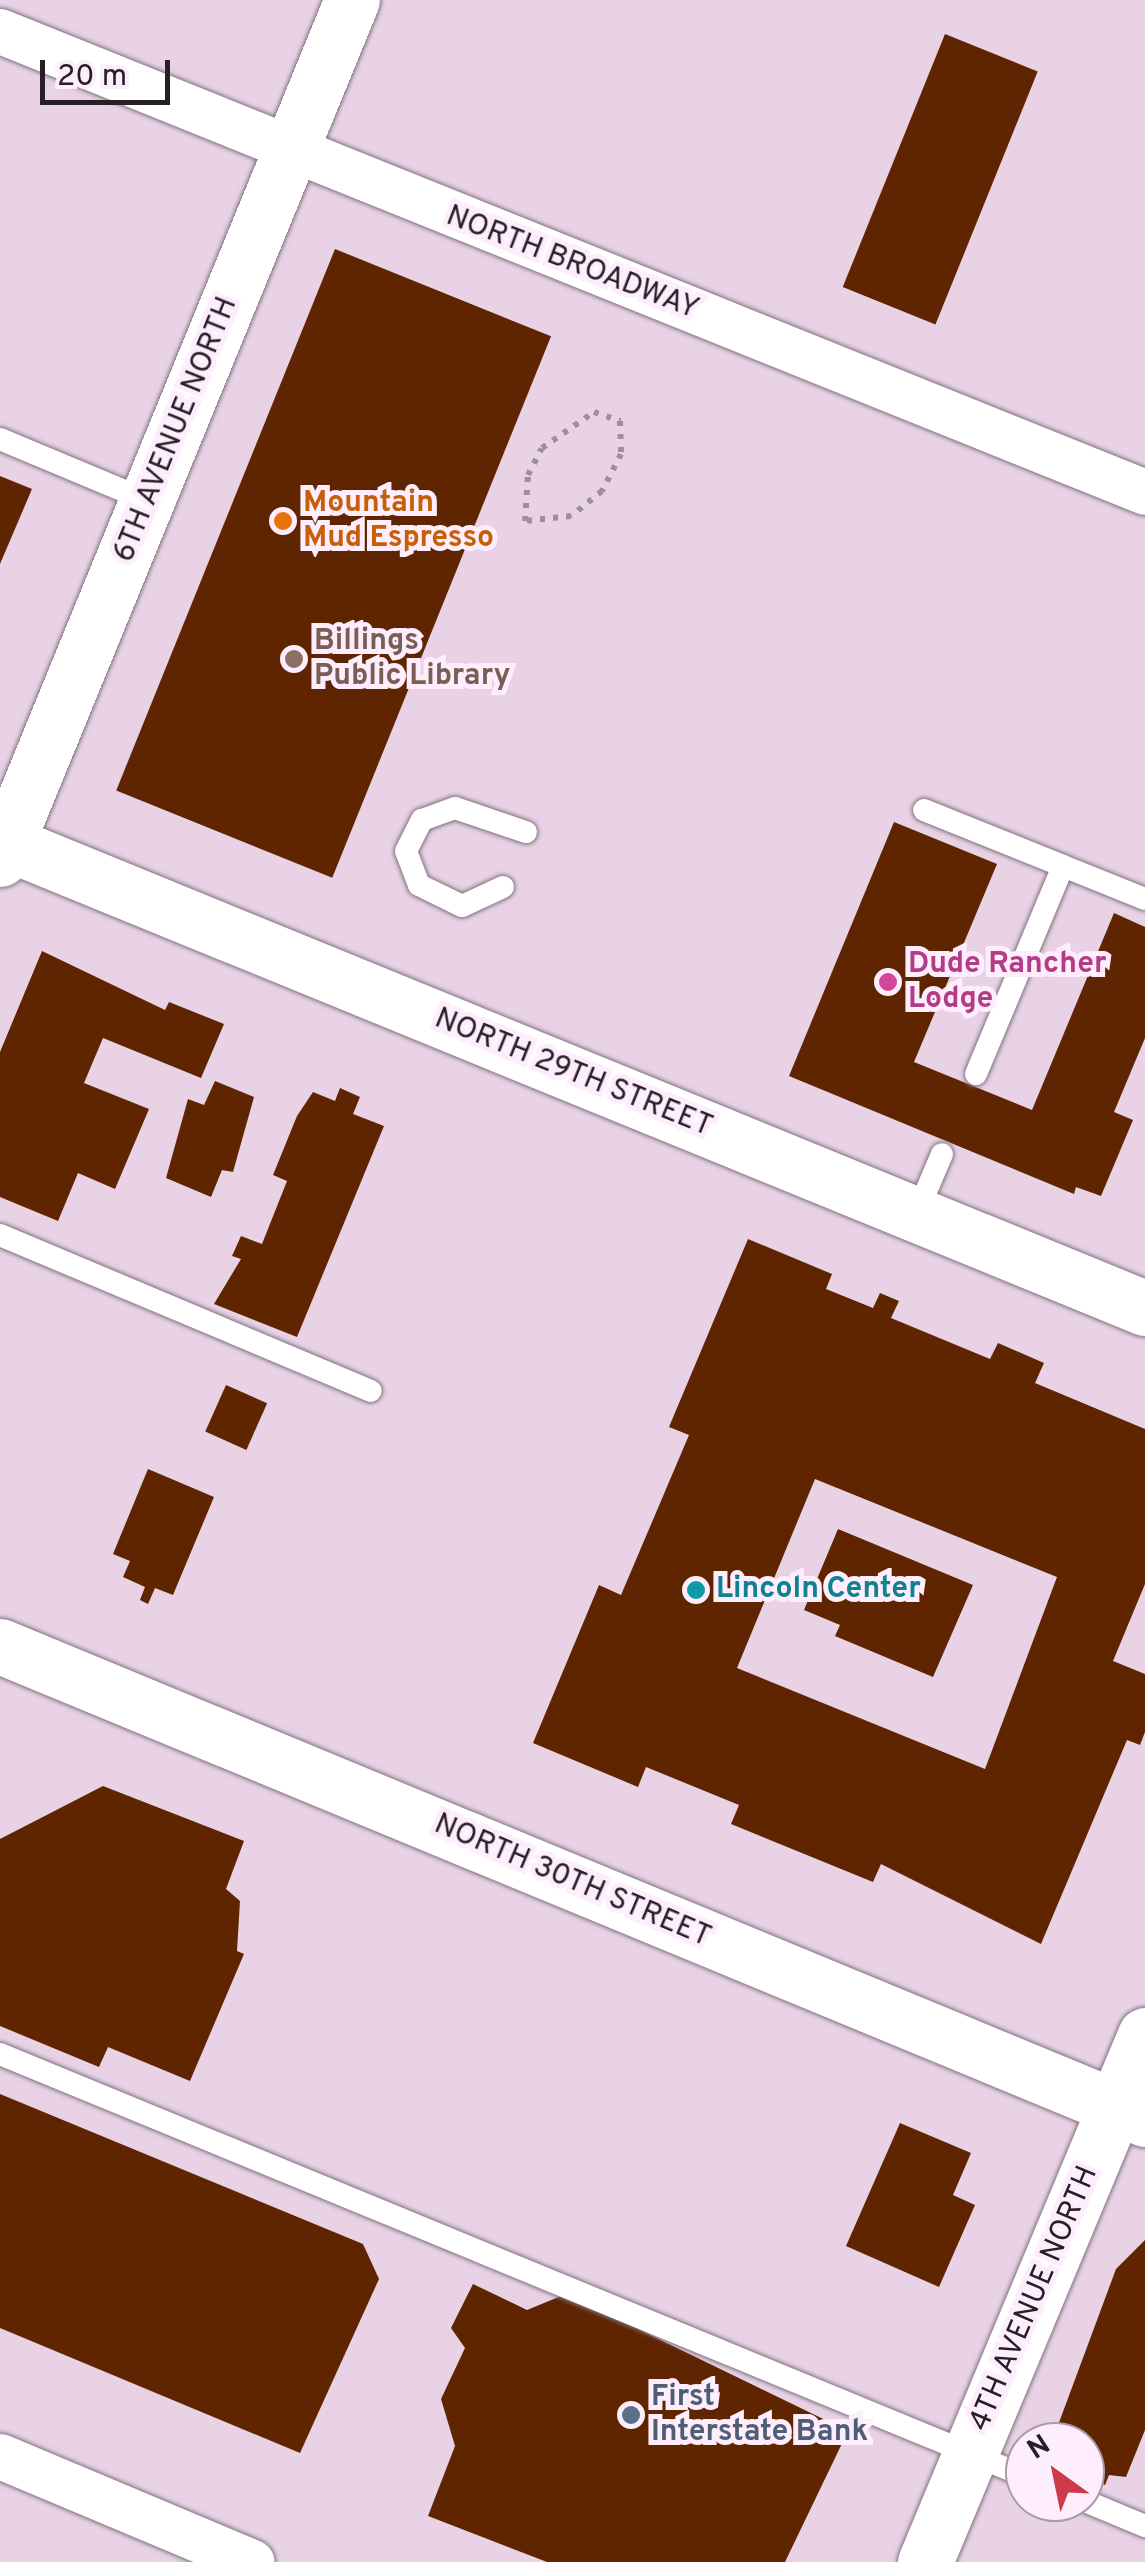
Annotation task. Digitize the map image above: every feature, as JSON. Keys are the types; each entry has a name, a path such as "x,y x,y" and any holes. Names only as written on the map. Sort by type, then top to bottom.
{"street":[{"name":"6TH AVENUE NORTH","path":"2,847 148,502 352,0"},
{"name":"NORTH BROADWAY","path":"0,31 291,154 1145,492"},
{"name":"NORTH 29TH STREET","path":"2,847 1145,1308"},
{"name":"NORTH 30TH STREET","path":"0,1646 1130,2113"},
{"name":"4TH AVENUE NORTH","path":"925,2562 971,2454 1130,2113 1145,2035"},
{"path":"0,2456 252,2562"}],"lane":[{"path":"0,439 148,502"},
{"path":"503,886 462,906 419,885 406,851 422,820 455,808 526,832"},
{"path":"924,810 1145,899"},
{"path":"976,1074 1063,866"},
{"path":"916,1214 942,1154"},
{"path":"0,1235 371,1391"},
{"path":"0,2054 1005,2468"},
{"path":"1105,2509 1145,2526"}],"path":[{"path":"594,412 620,422 621,454 583,507 551,523 525,522 528,474 542,448 594,412"}],"shaded area":[{"path":"0,0 1145,0 1145,2562 0,2562"}],"building":[{"path":"945,34 1038,71 935,325 843,287"},
{"name":"Billings Public Library","path":"335,249 551,336 332,878 116,790"},
{"path":"0,476 32,489 0,564"},
{"name":"Dude Rancher Lodge","path":"894,822 997,864 914,1062 1032,1110 1114,913 1145,927 1145,1038 1114,1112 1133,1120 1101,1196 1076,1187 1074,1194 789,1076"},
{"path":"42,951 165,1010 169,1002 224,1024 201,1078 103,1038 84,1083 149,1109 115,1189 78,1173 58,1221 0,1197 0,1052"},
{"path":"215,1081 254,1097 233,1172 222,1170 211,1197 166,1178 188,1099 204,1105"},
{"path":"340,1088 360,1097 353,1114 384,1126 297,1337 214,1304 241,1259 232,1256 241,1236 262,1244 287,1181 273,1175 297,1116 313,1092 335,1101"},
{"name":"Lincoln Center","path":"748,1239 832,1274 826,1289 873,1308 880,1293 899,1301 891,1318 990,1359 998,1343 1044,1363 1035,1383 1145,1429 1145,1584 1113,1661 1145,1674 1145,1732 1140,1745 1127,1740 1041,1944 881,1864 873,1882 731,1824 739,1805 646,1767 638,1787 533,1743 599,1585 621,1595 689,1435 669,1427","holes":["815,1479 1057,1577 985,1769 737,1668"]},
{"path":"226,1385 267,1403 246,1450 205,1432"},
{"path":"148,1469 214,1497 173,1595 155,1588 148,1604 140,1600 145,1587 123,1577 130,1561 113,1554"},
{"path":"838,1529 973,1585 933,1677 835,1636 840,1625 804,1610"},
{"path":"103,1786 244,1841 226,1889 240,1901 237,1951 244,1954 190,2081 108,2047 99,2067 0,2026 0,1839"},
{"path":"0,2094 363,2244 379,2279 300,2453 0,2328"},
{"path":"900,2123 971,2153 953,2195 975,2205 939,2287 846,2246"},
{"path":"1145,2240 1145,2430 1126,2477 1109,2475 1105,2485 1105,2422 1059,2422 1116,2269"},
{"name":"First Interstate Bank","path":"473,2284 527,2310 566,2294 848,2431 785,2562 547,2562 428,2516 455,2446 441,2399 465,2348 451,2328"}],"place":[{"name":"Mountain Mud Espresso","path":"283,521"},
{"name":"Billings Public Library","path":"294,659"},
{"name":"Dude Rancher Lodge","path":"888,982"},
{"name":"Lincoln Center","path":"696,1590"},
{"name":"First Interstate Bank","path":"631,2415"}]}
